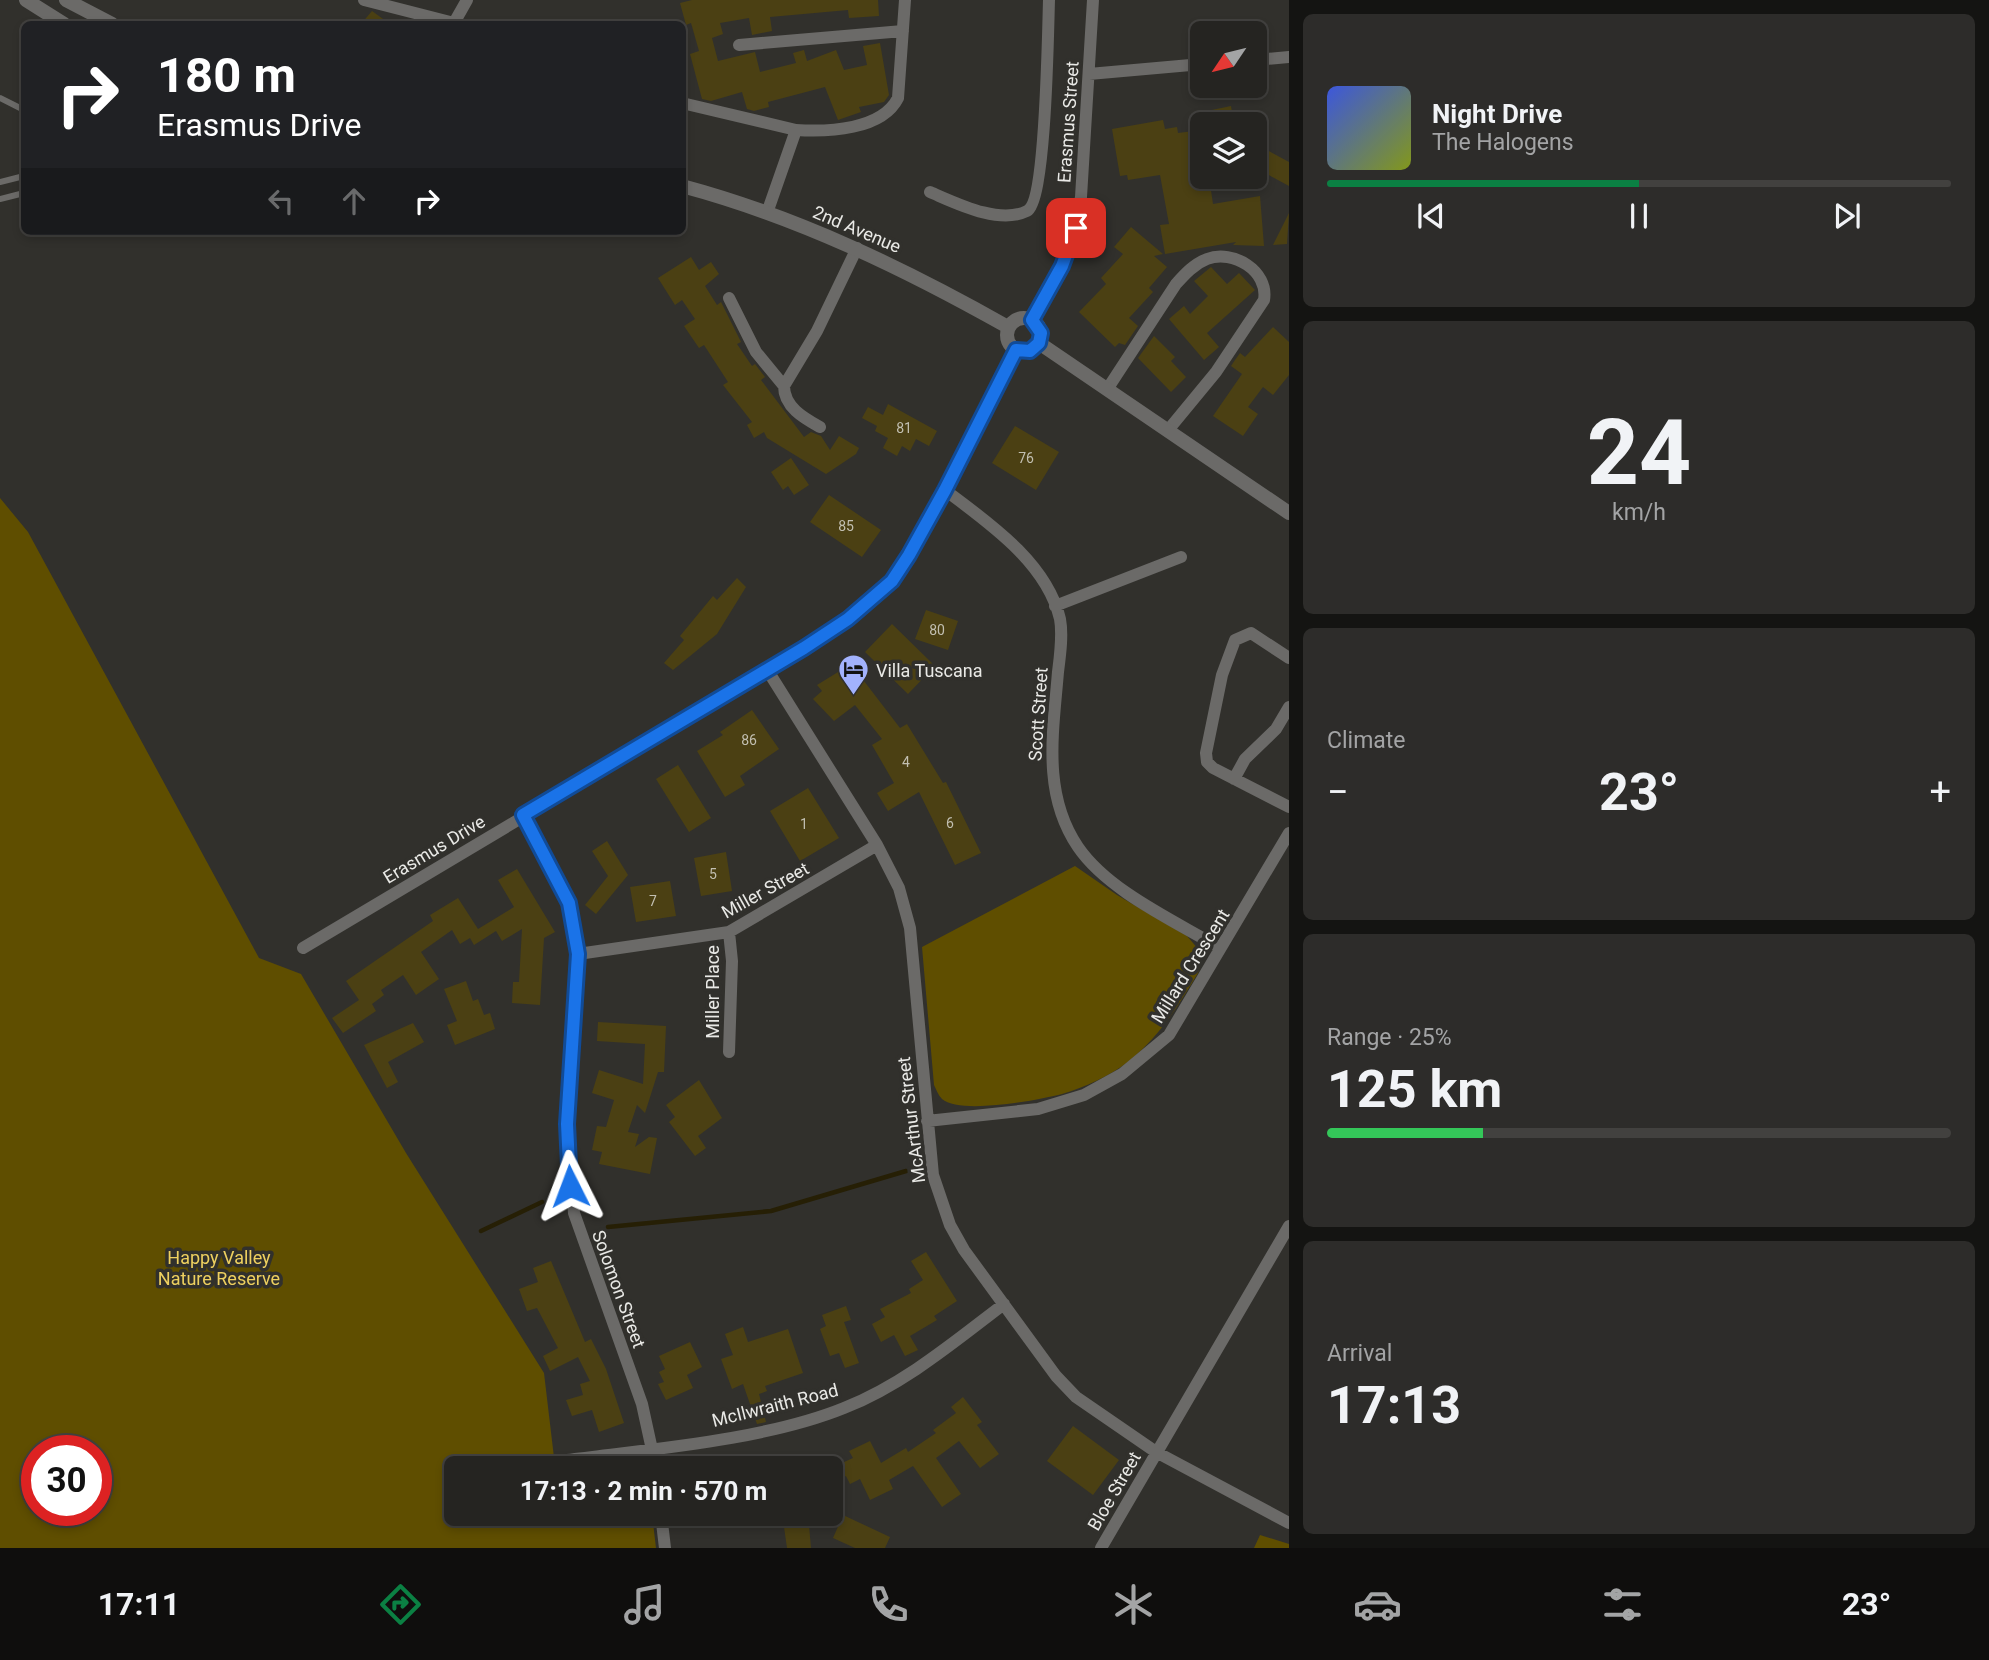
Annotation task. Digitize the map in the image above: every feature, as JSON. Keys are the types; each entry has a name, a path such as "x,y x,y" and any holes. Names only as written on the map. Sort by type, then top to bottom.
{"street":[{"path":"26,0 59,21"},
{"path":"66,0 106,21"},
{"path":"364,0 444,21"},
{"path":"457,21 467,0"},
{"path":"686,104 796,130 820,132 851,127 890,111 898,98 905,0"},
{"path":"930,192 975,212 1009,214 1024,212 1032,206 1042,155 1049,0"},
{"name":"Erasmus Street","path":"1032,320 1062,266 1076,228 1093,0"},
{"path":"739,45 903,31"},
{"path":"1267,59 1289,57"},
{"path":"1089,74 1190,65"},
{"path":"767,213 796,130"},
{"name":"2nd Avenue","path":"686,187 767,213 857,248 1009,327"},
{"path":"820,427 793,408 784,395 784,386 817,331 857,248"},
{"path":"1108,388 1176,284 1190,269 1216,256 1245,262 1258,275 1265,289 1264,300 1216,372 1169,429"},
{"path":"729,298 756,352 784,386"},
{"path":"1016,319 1032,320 1041,333 1039,343 1030,351 1016,350 1007,338 1009,327 1016,319"},
{"path":"1039,343 1289,513"},
{"name":"Erasmus Drive","path":"303,948 768,671 848,619 892,581 909,555 1016,350"},
{"name":"Scott Street","path":"945,490 1011,543 1035,570 1055,606 1060,620 1059,662 1050,762 1058,807 1077,847 1097,870 1220,948"},
{"path":"1055,606 1181,557"},
{"path":"1289,658 1251,633 1241,635 1231,645 1206,753 1207,762 1213,768 1289,807"},
{"name":"McArthur Street","path":"768,671 877,845 899,888 910,928 933,1175 950,1225 964,1250 1056,1376 1076,1397 1156,1452 1289,1523"},
{"path":"1234,779 1245,758 1284,719 1289,707"},
{"name":"Solomon Street","path":"523,815 569,903 578,954 567,1124 574,1213 642,1404 654,1456"},
{"name":"Millard Crescent","path":"927,1121 1038,1109 1084,1095 1122,1074 1169,1035 1289,833"},
{"name":"Miller Street","path":"578,954 729,932 877,845"},
{"name":"Miller Place","path":"729,932 733,961 729,1052"},
{"path":"1156,1452 1289,1226"},
{"name":"McIlwraith Road","path":"598,1456 751,1433 844,1408 932,1359 1004,1304"},
{"name":"Bloe Street","path":"1101,1548 1156,1452"},
{"path":"662,1526 665,1548"}],"lane":[{"path":"0,98 21,108"},
{"path":"0,181 21,177"},
{"path":"0,200 21,194"}],"green space":[{"name":"Happy Valley Nature Reserve","path":"0,498 28,532 259,958 301,974 406,1153 544,1373 554,1456 444,1456 444,1526 653,1526 656,1548 0,1548"},
{"path":"1075,866 1117,895 1187,936 1199,950 1201,963 1198,973 1159,1031 1114,1072 1080,1088 1036,1100 982,1106 951,1104 942,1099 934,1085 922,947"},
{"path":"1260,1535 1289,1544 1289,1548 1254,1548"}],"building":[{"path":"692,0 878,0 879,16 849,18 848,10 770,17 772,31 752,35 749,18 720,23 723,34 712,38 718,61 755,52 760,72 796,63 793,53 804,50 807,61 836,50 844,70 867,65 863,46 880,43 889,95 884,102 859,107 861,112 838,120 825,87 768,102 769,107 754,111 747,109 742,92 711,101 702,99 690,54 699,51 691,23 686,25 680,3"},
{"path":"372,11 386,21 364,21"},
{"path":"1231,106 1232,112 1207,112"},
{"path":"1163,120 1165,129 1177,127 1178,133 1190,132 1190,189 1211,189 1213,204 1260,196 1264,246 1233,245 1236,242 1165,254 1160,225 1169,224 1160,175 1128,180 1127,175 1120,176 1112,129"},
{"path":"1267,150 1289,162 1289,186 1267,174"},
{"path":"1289,213 1287,244 1273,245"},
{"path":"1131,227 1163,254 1154,256 1167,267 1149,288 1153,292 1129,318 1138,326 1125,345 1119,343 1115,347 1079,312 1106,284 1101,278 1123,254 1114,247"},
{"path":"691,257 699,270 711,262 719,274 705,286 717,305 721,302 741,342 737,344 752,366 755,364 765,377 761,380 804,437 811,432 821,436 830,450 839,436 859,448 856,454 826,474 767,438 764,432 754,438 747,425 752,422 723,385 728,382 704,345 699,348 684,326 695,319 682,300 675,305 658,278"},
{"path":"1211,267 1227,284 1239,273 1255,290 1207,333 1219,347 1204,360 1169,319 1184,306 1190,314 1208,296 1194,281"},
{"path":"1273,327 1289,342 1289,375 1273,395 1263,387 1248,407 1258,414 1243,436 1213,416 1242,374 1231,366 1235,360 1240,353 1245,357"},
{"path":"1154,336 1175,357 1171,361 1186,377 1171,392 1138,358"},
{"path":"888,404 937,431 929,446 916,439 910,451 902,446 897,456 883,448 888,438 875,431 877,426 862,418 868,407 883,415"},
{"path":"1015,426 1059,452 1036,490 992,463"},
{"path":"791,458 809,485 794,495 788,486 783,490 771,472"},
{"path":"829,495 881,530 862,557 810,522"},
{"path":"737,578 746,587 717,634 673,670 664,663 684,640 680,636 713,596 717,600"},
{"path":"926,610 958,621 948,650 915,639"},
{"path":"892,624 935,666 908,694 865,652"},
{"path":"851,664 900,728 907,724 943,783 946,782 981,853 955,865 919,792 888,811 877,793 894,783 872,745 882,739 855,705 834,721 813,699 822,691 817,685"},
{"path":"752,710 779,749 740,776 745,785 725,797 697,751 723,735 720,732"},
{"path":"678,765 711,818 689,832 656,779"},
{"path":"808,788 839,838 800,861 770,811"},
{"path":"607,841 628,875 596,914 585,905 608,876 592,851"},
{"path":"726,852 732,891 701,896 694,858"},
{"path":"517,869 555,932 544,938 540,1005 512,1003 513,982 519,982 522,929 502,941 496,931 474,945 470,938 460,944 452,930 421,952 439,979 416,995 403,975 381,990 384,995 372,1004 376,1011 343,1033 332,1018 359,1000 346,981 433,921 430,915 458,898 478,929 514,907 498,880"},
{"path":"670,881 676,916 636,922 630,887"},
{"path":"466,981 473,1001 478,999 484,1015 490,1013 495,1029 455,1045 447,1025 457,1021 444,989"},
{"path":"598,1022 666,1026 664,1072 658,1072 645,1113 637,1105 628,1132 639,1134 635,1147 649,1137 657,1138 650,1174 599,1164 602,1152 592,1150 597,1126 606,1127 614,1100 592,1093 599,1070 643,1084 645,1044 597,1041"},
{"path":"413,1023 424,1042 388,1062 398,1082 387,1088 364,1045"},
{"path":"699,1080 722,1118 698,1136 706,1148 695,1156 669,1122 675,1117 666,1105"},
{"path":"926,1252 957,1301 934,1316 937,1320 910,1336 918,1350 905,1356 894,1335 881,1342 872,1324 885,1317 880,1309 911,1293 909,1289 923,1280 911,1261"},
{"path":"551,1261 585,1342 591,1339 606,1369 624,1423 599,1432 592,1410 572,1416 566,1400 583,1395 580,1384 590,1381 578,1357 550,1371 543,1356 558,1348 537,1308 527,1311 519,1289 538,1282 533,1268"},
{"path":"846,1306 851,1320 844,1322 859,1363 845,1368 839,1353 830,1356 820,1329 826,1326 822,1315"},
{"path":"743,1327 748,1342 788,1329 803,1373 765,1386 767,1391 759,1394 766,1422 757,1424 743,1384 732,1389 721,1359 733,1355 725,1334"},
{"path":"690,1342 702,1367 687,1375 693,1388 666,1400 658,1384 664,1382 659,1372 665,1369 659,1356"},
{"path":"963,1397 982,1422 977,1425 999,1454 980,1468 959,1441 936,1458 961,1494 942,1507 913,1466 889,1480 893,1489 870,1500 860,1479 850,1484 846,1476 843,1477 843,1463 853,1458 849,1451 870,1441 881,1463 906,1448 908,1452 936,1433 933,1430 956,1413 951,1407"},
{"path":"1073,1426 1119,1460 1093,1495 1047,1461"},
{"path":"843,1515 890,1537 885,1548 855,1548 833,1538 838,1526 843,1526"},
{"path":"809,1526 811,1548 787,1548 784,1527"}],"waterway":[{"path":"608,1227 771,1211 906,1171"},
{"path":"481,1231 542,1202"}],"place":[{"name":"Villa Tuscana","path":"853,697"}],"route":[{"path":"570,1186 567,1124 578,954 569,903 523,815 768,671 848,619 892,581 945,490 1016,350 1030,351 1039,343 1041,333 1032,320 1062,266 1076,228"}]}
